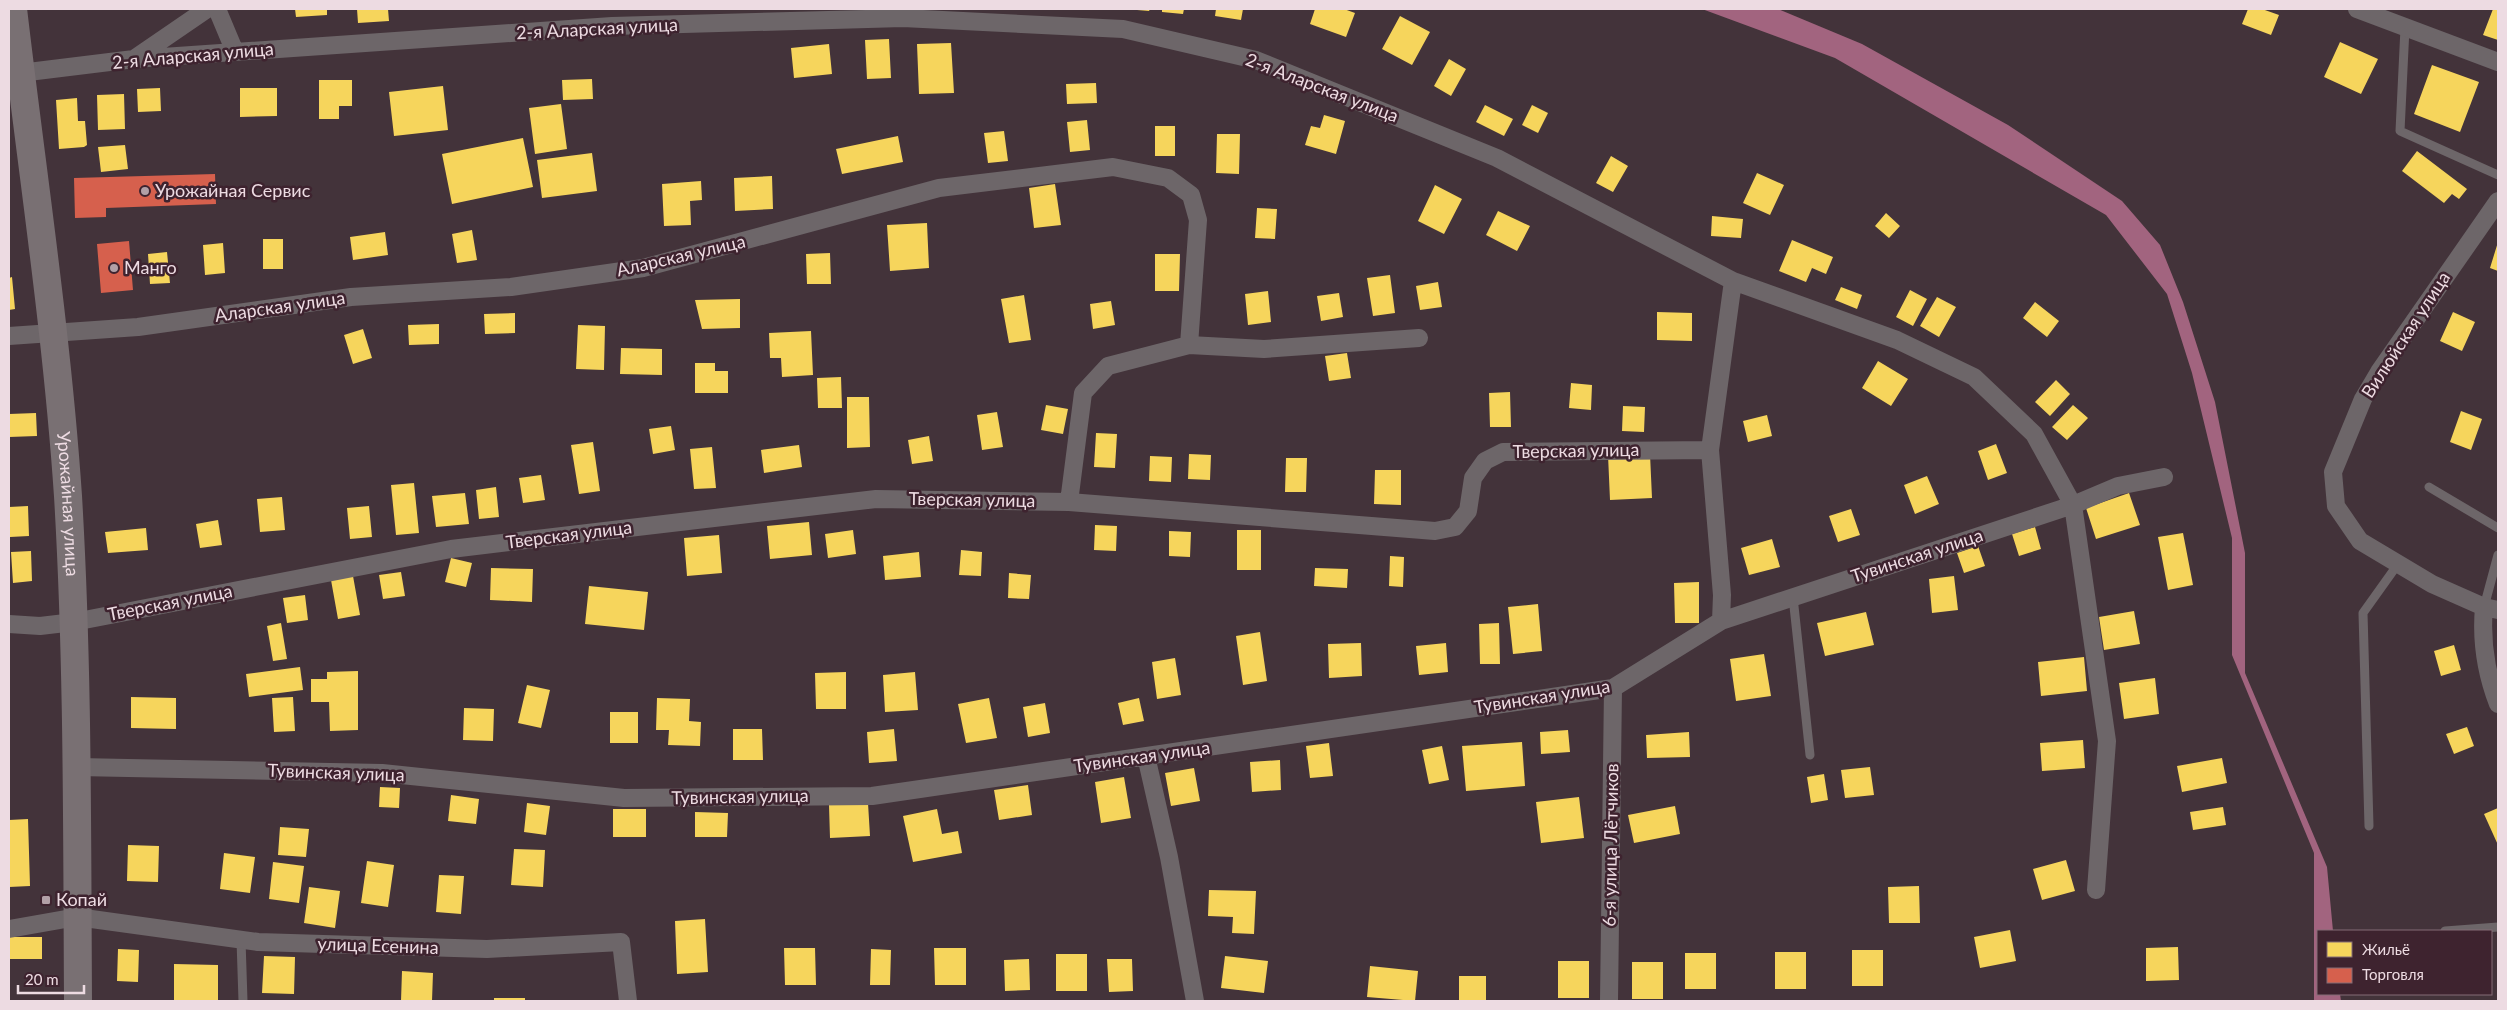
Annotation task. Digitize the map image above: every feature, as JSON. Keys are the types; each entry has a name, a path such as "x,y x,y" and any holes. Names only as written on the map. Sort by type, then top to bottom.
{"main road":[{"name":"Урожайная улица","path":"13,9 15,73 54,334 68,495 74,622 77,767 78,1001"}],"street":[{"path":"134,59 207,9"},
{"path":"217,9 235,52"},
{"path":"2357,9 2498,62"},
{"name":"2-я Аларская улица","path":"15,73 134,59 612,26 903,18 1123,29 1256,60 1497,158 1733,281 1897,340 1974,377 2034,434 2073,505"},
{"name":"Аларская улица","path":"9,336 138,327 351,297 511,287 643,268 939,188 1113,167 1168,178 1191,195 1198,220 1190,346"},
{"name":"Вилюйская улица","path":"2491,608 2432,584 2360,541 2336,506 2333,472 2363,399 2379,372 2498,201"},
{"path":"1720,621 1722,595 1710,450 1733,281"},
{"path":"1069,502 1083,393 1108,366 1190,346 1264,349 1419,338"},
{"name":"Тверская улица","path":"9,624 40,626 74,622 461,548 876,498 1069,502 1435,532 1454,527 1468,511 1473,478 1484,461 1503,452 1710,450"},
{"name":"Тувинская улица","path":"77,767 382,773 624,798 872,796 1613,688 1720,621 2073,505 2118,486 2164,477"},
{"path":"2073,505 2107,741 2096,890"},
{"path":"2491,608 2483,644 2498,704"},
{"name":"6-я улица Лётчиков","path":"1609,1001 1613,688"},
{"path":"1146,756 1169,857 1195,1001"},
{"name":"улица Есенина","path":"9,929 77,917 241,940 487,949 622,942 628,1001"}],"lane":[{"path":"2405,28 2400,131 2498,176"},
{"path":"2429,486 2498,528"},
{"path":"2491,608 2498,555"},
{"path":"2368,826 2363,612 2398,564"},
{"path":"1793,597 1810,755"},
{"path":"2458,930 2498,927"},
{"path":"241,940 243,1001"}],"shaded area":[{"path":"1702,9 1778,9 1862,44 2008,125 2122,201 2160,245 2183,302 2215,402 2245,553 2245,673 2327,867 2333,930 2317,930 2317,995 2340,995 2341,1001 2314,1001 2314,853 2232,655 2232,538 2192,373 2167,294 2106,215 1835,58"}],"building: Жильё":[{"path":"295,9 327,9 327,15 296,17"},
{"path":"357,9 388,9 389,21 358,23"},
{"path":"1137,9 1150,9 1149,11"},
{"path":"1162,9 1184,9 1183,14 1162,12"},
{"path":"1216,9 1243,9 1241,20 1215,16"},
{"path":"1315,9 1344,9 1355,13 1346,37 1310,24"},
{"path":"2248,9 2262,9 2279,15 2271,35 2242,24"},
{"path":"2493,9 2498,9 2498,40 2483,35"},
{"path":"1400,16 1430,32 1412,65 1382,49"},
{"path":"889,39 891,78 867,79 865,40"},
{"path":"2340,42 2378,59 2361,94 2324,77"},
{"path":"951,43 954,93 919,94 917,44"},
{"path":"829,44 832,74 794,78 791,48"},
{"path":"1449,59 1466,69 1451,96 1434,86"},
{"path":"2432,65 2479,82 2460,132 2414,114"},
{"path":"592,79 593,99 563,100 562,80"},
{"path":"319,80 352,80 352,106 339,106 339,119 319,119"},
{"path":"1096,83 1097,103 1067,104 1066,84"},
{"path":"443,86 448,130 394,136 389,92"},
{"path":"160,88 161,111 138,112 137,89"},
{"path":"240,88 277,88 277,116 240,117"},
{"path":"124,94 125,129 98,130 97,95"},
{"path":"77,98 78,121 85,121 87,145 84,147 59,149 56,100"},
{"path":"561,104 567,149 535,154 529,108"},
{"path":"1485,105 1513,119 1504,136 1476,122"},
{"path":"1532,105 1548,113 1538,133 1522,125"},
{"path":"1324,115 1345,121 1336,154 1305,145 1311,126 1320,128"},
{"path":"1087,120 1090,150 1070,152 1067,122"},
{"path":"1155,126 1175,126 1175,156 1155,156"},
{"path":"1004,131 1008,161 988,163 984,133"},
{"path":"1217,134 1240,134 1239,174 1216,173"},
{"path":"898,136 903,162 842,174 836,149"},
{"path":"523,138 533,187 452,204 442,154"},
{"path":"125,145 128,169 101,172 98,147"},
{"path":"2417,151 2467,189 2459,199 2452,194 2444,203 2402,171"},
{"path":"592,153 597,191 542,198 537,160"},
{"path":"1611,156 1628,166 1613,192 1596,183"},
{"path":"1757,173 1784,185 1770,215 1743,203"},
{"path":"772,176 773,209 735,211 734,178"},
{"path":"701,181 702,200 690,201 691,225 664,226 662,184"},
{"path":"1055,184 1061,225 1034,228 1029,188"},
{"path":"1435,185 1462,199 1444,234 1418,221"},
{"path":"1257,208 1277,209 1275,239 1255,238"},
{"path":"1498,211 1530,226 1517,251 1486,235"},
{"path":"1886,213 1900,226 1889,238 1875,226"},
{"path":"1712,216 1743,219 1741,238 1711,236"},
{"path":"927,223 929,268 890,271 887,225"},
{"path":"472,230 477,260 457,263 452,234"},
{"path":"385,232 388,255 353,260 350,237"},
{"path":"263,239 283,239 283,269 263,269"},
{"path":"1792,240 1833,257 1826,274 1812,268 1806,282 1779,271"},
{"path":"2498,242 2498,271 2490,268"},
{"path":"223,243 225,273 205,275 203,245"},
{"path":"167,252 170,283 150,284 148,254"},
{"path":"830,253 831,284 807,284 806,254"},
{"path":"1155,254 1180,254 1179,291 1155,291"},
{"path":"1390,275 1395,313 1373,316 1367,278"},
{"path":"12,277 15,309 9,310 9,278"},
{"path":"1438,282 1442,307 1420,310 1416,286"},
{"path":"1841,287 1862,295 1857,309 1835,300"},
{"path":"1910,290 1927,299 1913,326 1896,317"},
{"path":"1268,291 1271,322 1248,325 1245,294"},
{"path":"1339,293 1343,317 1321,321 1317,296"},
{"path":"1024,295 1031,340 1009,343 1001,299"},
{"path":"1937,297 1956,307 1939,337 1920,326"},
{"path":"740,299 740,328 702,329 695,300"},
{"path":"1111,301 1115,325 1093,329 1090,304"},
{"path":"2035,302 2059,321 2047,337 2023,318"},
{"path":"1657,312 1692,313 1692,341 1657,340"},
{"path":"2453,312 2475,322 2462,351 2440,341"},
{"path":"515,313 515,333 485,334 484,314"},
{"path":"439,324 439,344 409,345 408,325"},
{"path":"578,325 605,326 604,370 576,369"},
{"path":"363,329 372,358 353,364 344,335"},
{"path":"811,331 813,375 782,377 781,358 770,358 769,333"},
{"path":"621,348 662,349 662,375 620,374"},
{"path":"1347,353 1351,378 1329,381 1325,356"},
{"path":"1878,361 1908,379 1891,406 1862,388"},
{"path":"695,363 715,363 715,371 728,371 728,393 695,393"},
{"path":"841,377 842,408 818,408 817,378"},
{"path":"2056,380 2070,394 2050,416 2035,402"},
{"path":"1571,383 1592,385 1591,410 1569,408"},
{"path":"1510,392 1511,427 1490,427 1489,393"},
{"path":"847,397 869,397 870,447 847,448"},
{"path":"1046,405 1068,409 1063,434 1041,430"},
{"path":"2073,405 2088,418 2067,440 2052,427"},
{"path":"1623,406 1645,407 1644,432 1622,431"},
{"path":"2461,411 2482,419 2471,450 2450,442"},
{"path":"997,412 1003,447 982,450 977,415"},
{"path":"36,413 37,436 9,437 9,414"},
{"path":"1767,415 1772,436 1748,442 1743,421"},
{"path":"671,426 675,450 653,454 649,429"},
{"path":"1096,433 1117,434 1115,468 1094,467"},
{"path":"929,436 933,461 912,464 908,440"},
{"path":"593,442 600,491 579,494 571,445"},
{"path":"1996,444 2007,473 1988,480 1978,451"},
{"path":"799,445 802,467 764,473 761,450"},
{"path":"712,447 716,488 694,489 690,449"},
{"path":"1189,454 1211,455 1210,480 1188,479"},
{"path":"1650,454 1652,498 1610,500 1608,455"},
{"path":"1150,456 1172,457 1171,482 1149,481"},
{"path":"1286,458 1307,458 1306,492 1285,492"},
{"path":"1375,470 1401,470 1401,505 1374,504"},
{"path":"541,475 545,500 523,503 519,478"},
{"path":"1927,476 1939,504 1915,514 1904,485"},
{"path":"414,483 419,533 396,535 391,485"},
{"path":"496,487 499,517 479,519 476,490"},
{"path":"465,493 469,524 436,527 432,496"},
{"path":"2129,493 2140,525 2096,539 2086,508"},
{"path":"282,497 285,530 260,532 257,499"},
{"path":"28,506 29,536 10,537 9,507"},
{"path":"369,506 372,537 350,539 347,508"},
{"path":"1851,509 1860,535 1838,542 1829,516"},
{"path":"218,520 222,545 200,548 196,524"},
{"path":"809,522 812,555 770,559 767,526"},
{"path":"1095,525 1117,526 1116,551 1094,550"},
{"path":"2035,527 2041,549 2019,556 2012,534"},
{"path":"146,528 148,550 108,553 105,532"},
{"path":"853,530 856,554 828,558 825,534"},
{"path":"1237,530 1261,530 1261,570 1237,570"},
{"path":"1169,531 1191,532 1190,557 1169,556"},
{"path":"2183,533 2193,585 2168,590 2158,537"},
{"path":"719,535 722,573 687,576 684,538"},
{"path":"1772,539 1780,567 1749,575 1741,548"},
{"path":"1978,546 1985,566 1964,573 1957,553"},
{"path":"961,550 982,552 981,576 959,575"},
{"path":"31,551 32,581 13,583 11,552"},
{"path":"919,552 921,577 885,580 883,556"},
{"path":"1390,556 1404,557 1403,587 1389,586"},
{"path":"451,558 472,563 466,587 445,582"},
{"path":"491,568 533,569 532,602 490,600"},
{"path":"1315,568 1348,569 1347,588 1314,586"},
{"path":"401,572 405,596 383,599 379,575"},
{"path":"1009,573 1031,575 1029,599 1008,598"},
{"path":"353,576 360,615 338,619 331,580"},
{"path":"1954,576 1958,610 1932,613 1929,579"},
{"path":"1699,582 1699,623 1675,623 1674,583"},
{"path":"589,586 648,592 644,630 585,624"},
{"path":"305,595 308,620 287,623 283,598"},
{"path":"1538,604 1542,651 1513,654 1508,607"},
{"path":"2134,611 2140,644 2104,650 2099,617"},
{"path":"1866,612 1874,645 1825,656 1817,623"},
{"path":"281,623 287,659 273,661 267,626"},
{"path":"1499,623 1500,664 1480,664 1479,624"},
{"path":"1260,632 1267,681 1243,685 1236,636"},
{"path":"1361,643 1362,676 1329,678 1328,644"},
{"path":"1446,643 1448,672 1419,675 1416,646"},
{"path":"2454,645 2461,670 2441,676 2434,651"},
{"path":"1764,654 1771,696 1736,701 1730,659"},
{"path":"2084,657 2087,691 2041,696 2038,662"},
{"path":"1175,658 1181,695 1157,699 1152,662"},
{"path":"300,667 303,690 249,697 246,674"},
{"path":"358,671 358,730 330,731 329,702 311,702 311,679 327,679 327,672"},
{"path":"846,672 846,709 816,709 815,673"},
{"path":"915,672 918,710 885,712 883,675"},
{"path":"2155,678 2159,714 2124,719 2119,683"},
{"path":"527,685 550,690 541,728 518,723"},
{"path":"131,697 176,698 176,729 131,728"},
{"path":"293,697 295,731 274,732 272,698"},
{"path":"657,698 690,699 689,721 701,722 700,746 668,745 669,730 656,730"},
{"path":"989,698 997,738 966,743 958,704"},
{"path":"1139,698 1144,721 1123,725 1118,703"},
{"path":"1045,703 1050,733 1028,737 1023,707"},
{"path":"464,708 494,709 493,741 463,740"},
{"path":"610,712 638,712 638,743 610,743"},
{"path":"2467,727 2474,746 2454,754 2446,734"},
{"path":"733,729 762,729 763,760 733,760"},
{"path":"894,729 897,761 869,763 867,732"},
{"path":"1568,730 1570,752 1541,754 1540,732"},
{"path":"1689,732 1690,757 1647,758 1646,735"},
{"path":"2083,740 2085,768 2042,771 2040,743"},
{"path":"1522,742 1525,786 1466,791 1462,746"},
{"path":"1329,743 1333,776 1310,778 1306,746"},
{"path":"1442,746 1449,780 1429,784 1422,750"},
{"path":"2222,758 2227,783 2182,792 2177,766"},
{"path":"1280,760 1281,790 1252,792 1250,762"},
{"path":"1870,767 1874,795 1845,798 1841,770"},
{"path":"1194,768 1200,801 1171,806 1165,773"},
{"path":"1824,774 1828,800 1811,803 1807,777"},
{"path":"1124,777 1131,818 1101,823 1095,782"},
{"path":"1028,785 1032,815 999,820 994,790"},
{"path":"380,787 400,788 399,808 379,807"},
{"path":"451,795 479,799 476,824 448,821"},
{"path":"1579,797 1584,838 1541,843 1536,802"},
{"path":"527,803 550,806 546,835 524,832"},
{"path":"868,803 870,836 830,838 829,805"},
{"path":"1675,806 1680,834 1634,843 1628,815"},
{"path":"2223,807 2226,825 2193,830 2190,812"},
{"path":"2498,808 2498,845 2484,814"},
{"path":"613,809 646,809 646,837 613,837"},
{"path":"937,809 942,834 958,831 962,853 913,862 903,816"},
{"path":"695,812 728,813 727,837 695,837"},
{"path":"28,819 30,886 9,887 9,820"},
{"path":"280,827 309,829 306,857 278,855"},
{"path":"128,845 159,846 158,882 127,881"},
{"path":"514,849 545,850 543,887 511,885"},
{"path":"224,853 255,857 250,893 220,889"},
{"path":"2066,860 2075,891 2042,900 2033,869"},
{"path":"367,861 394,865 388,907 361,903"},
{"path":"273,862 304,866 299,903 269,899"},
{"path":"439,875 464,876 461,914 436,912"},
{"path":"1919,886 1920,923 1889,923 1888,887"},
{"path":"309,887 340,891 335,928 304,923"},
{"path":"1209,890 1256,891 1254,934 1232,933 1233,917 1208,916"},
{"path":"705,919 708,972 677,974 675,921"},
{"path":"2010,930 2016,961 1980,968 1974,937"},
{"path":"9,937 42,937 42,959 9,959"},
{"path":"2178,947 2179,980 2146,981 2146,948"},
{"path":"784,948 815,948 816,985 785,985"},
{"path":"934,948 966,948 966,985 935,985"},
{"path":"118,949 139,950 138,982 117,981"},
{"path":"871,949 891,950 890,985 870,985"},
{"path":"1852,950 1883,950 1883,986 1852,986"},
{"path":"1775,952 1806,952 1806,989 1775,989"},
{"path":"1685,953 1716,953 1716,989 1685,989"},
{"path":"1056,954 1087,954 1087,991 1056,991"},
{"path":"264,956 295,957 294,994 262,993"},
{"path":"1225,956 1268,961 1264,993 1221,988"},
{"path":"1029,959 1030,990 1005,991 1004,960"},
{"path":"1107,959 1132,959 1133,991 1109,992"},
{"path":"1558,961 1589,961 1589,998 1558,998"},
{"path":"1632,962 1663,962 1663,999 1632,999"},
{"path":"174,964 218,965 218,1001 174,1001"},
{"path":"1370,966 1418,971 1415,1001 1367,997"},
{"path":"402,971 433,973 432,1001 401,1001"},
{"path":"1459,976 1486,976 1486,1001 1459,1001"},
{"path":"494,998 525,998 525,1001 494,1001"}],"building: Торговля":[{"name":"Урожайная Сервис","path":"215,174 216,204 106,208 106,217 75,218 74,178"},
{"path":"129,241 133,290 101,293 97,244"}],"place":[{"name":"Урожайная Сервис","path":"145,191"},
{"name":"Манго","path":"114,268"},
{"name":"Копай","path":"46,900"}]}
